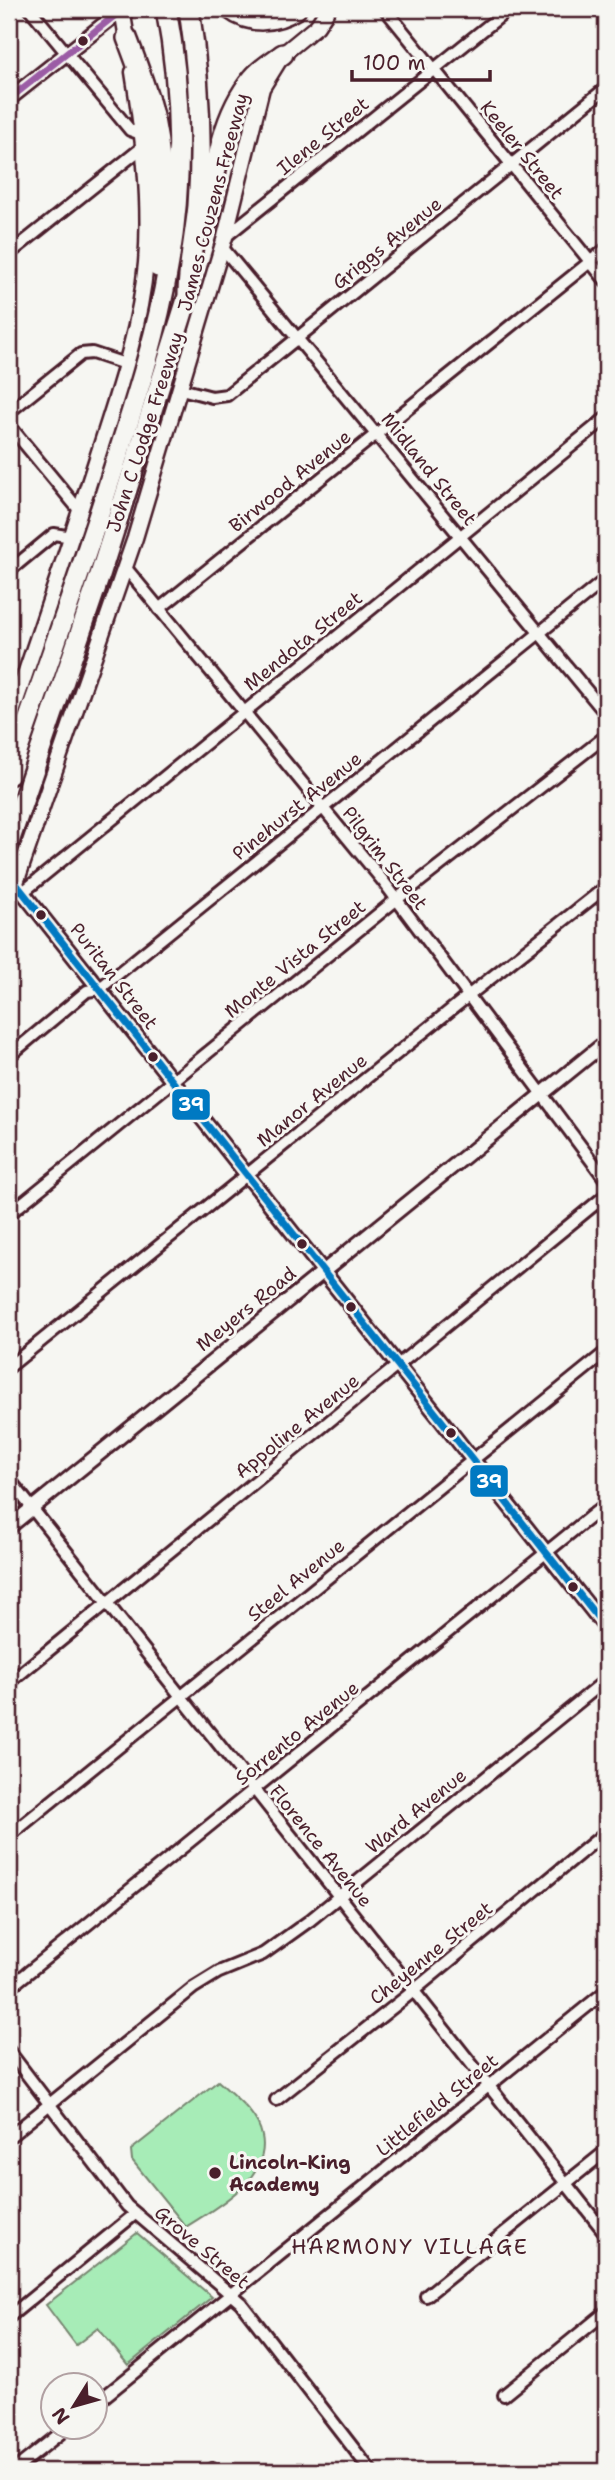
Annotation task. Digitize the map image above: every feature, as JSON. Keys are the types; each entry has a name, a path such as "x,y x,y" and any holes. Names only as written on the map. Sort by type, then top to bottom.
{"highway":[{"name":"John C Lodge Freeway","path":"9,775 78,582 139,386 168,268 178,169 176,101 166,9"},
{"name":"John C Lodge Freeway","path":"12,843 188,296 188,273 198,208 200,157 197,71 189,9"},
{"path":"230,9 244,18 258,21 269,20 296,9"},
{"path":"127,38 155,121 160,172 157,262 163,291"},
{"path":"188,296 197,277 218,155 232,113 255,75 284,54"}],"main road":[{"path":"9,721 72,537 125,364 136,323 146,263 148,188 122,9"},
{"name":"James Couzens Freeway","path":"9,902 125,567 181,389 224,242 262,88 284,54 317,26 328,9"},
{"path":"12,843 32,834"}],"street":[{"path":"9,254 142,141 30,9"},
{"path":"9,99 122,9"},
{"name":"Keeler Street","path":"384,9 606,281"},
{"name":"Ilene Street","path":"224,242 509,9"},
{"name":"Griggs Avenue","path":"181,389 212,397 227,394 606,88"},
{"name":"Midland Street","path":"224,242 298,338 606,714"},
{"name":"Birwood Avenue","path":"159,609 606,249"},
{"path":"9,412 81,354 92,353 125,364"},
{"name":"Mendota Street","path":"16,883 244,712 606,418"},
{"path":"9,425 80,511"},
{"path":"9,571 54,534 72,537"},
{"name":"Pilgrim Street","path":"125,567 397,899 606,1180"},
{"name":"Pinehurst Avenue","path":"9,1056 87,991 99,989 606,579"},
{"name":"Monte Vista Street","path":"9,1214 162,1087 172,1082 397,899 606,736"},
{"name":"Puritan Street","path":"16,883 606,1628"},
{"name":"Manor Avenue","path":"9,1367 606,887"},
{"name":"Meyers Road","path":"9,1527 606,1042"},
{"name":"Appoline Avenue","path":"9,1683 606,1195"},
{"name":"Steel Avenue","path":"9,1836 606,1352"},
{"name":"Florence Avenue","path":"9,1479 606,2234"},
{"name":"Sorrento Avenue","path":"9,1988 606,1504"},
{"name":"Ward Avenue","path":"9,2137 193,1988 219,1972 263,1954 339,1896 606,1680"},
{"name":"Cheyenne Street","path":"276,2100 606,1832"},
{"name":"Littlefield Street","path":"108,2394 606,1991"},
{"name":"Grove Street","path":"9,2051 127,2206 243,2305 371,2471"},
{"path":"426,2296 606,2151"},
{"path":"9,2317 135,2214"},
{"path":"504,2395 606,2312"},
{"path":"13,2471 49,2442"}],"green space":[{"path":"218,2081 256,2120 262,2136 263,2151 250,2179 225,2201 186,2227 132,2160 131,2150"},
{"path":"137,2233 212,2297 128,2365 98,2328 76,2345 46,2305"}],"transit line":[{"path":"9,99 123,9"},
{"name":"39","path":"9,875 606,1628"}],"place":[{"name":"Lincoln-King Academy","path":"215,2173"}],"district":[{"name":"HARMONY VILLAGE","path":"410,2247"}]}
